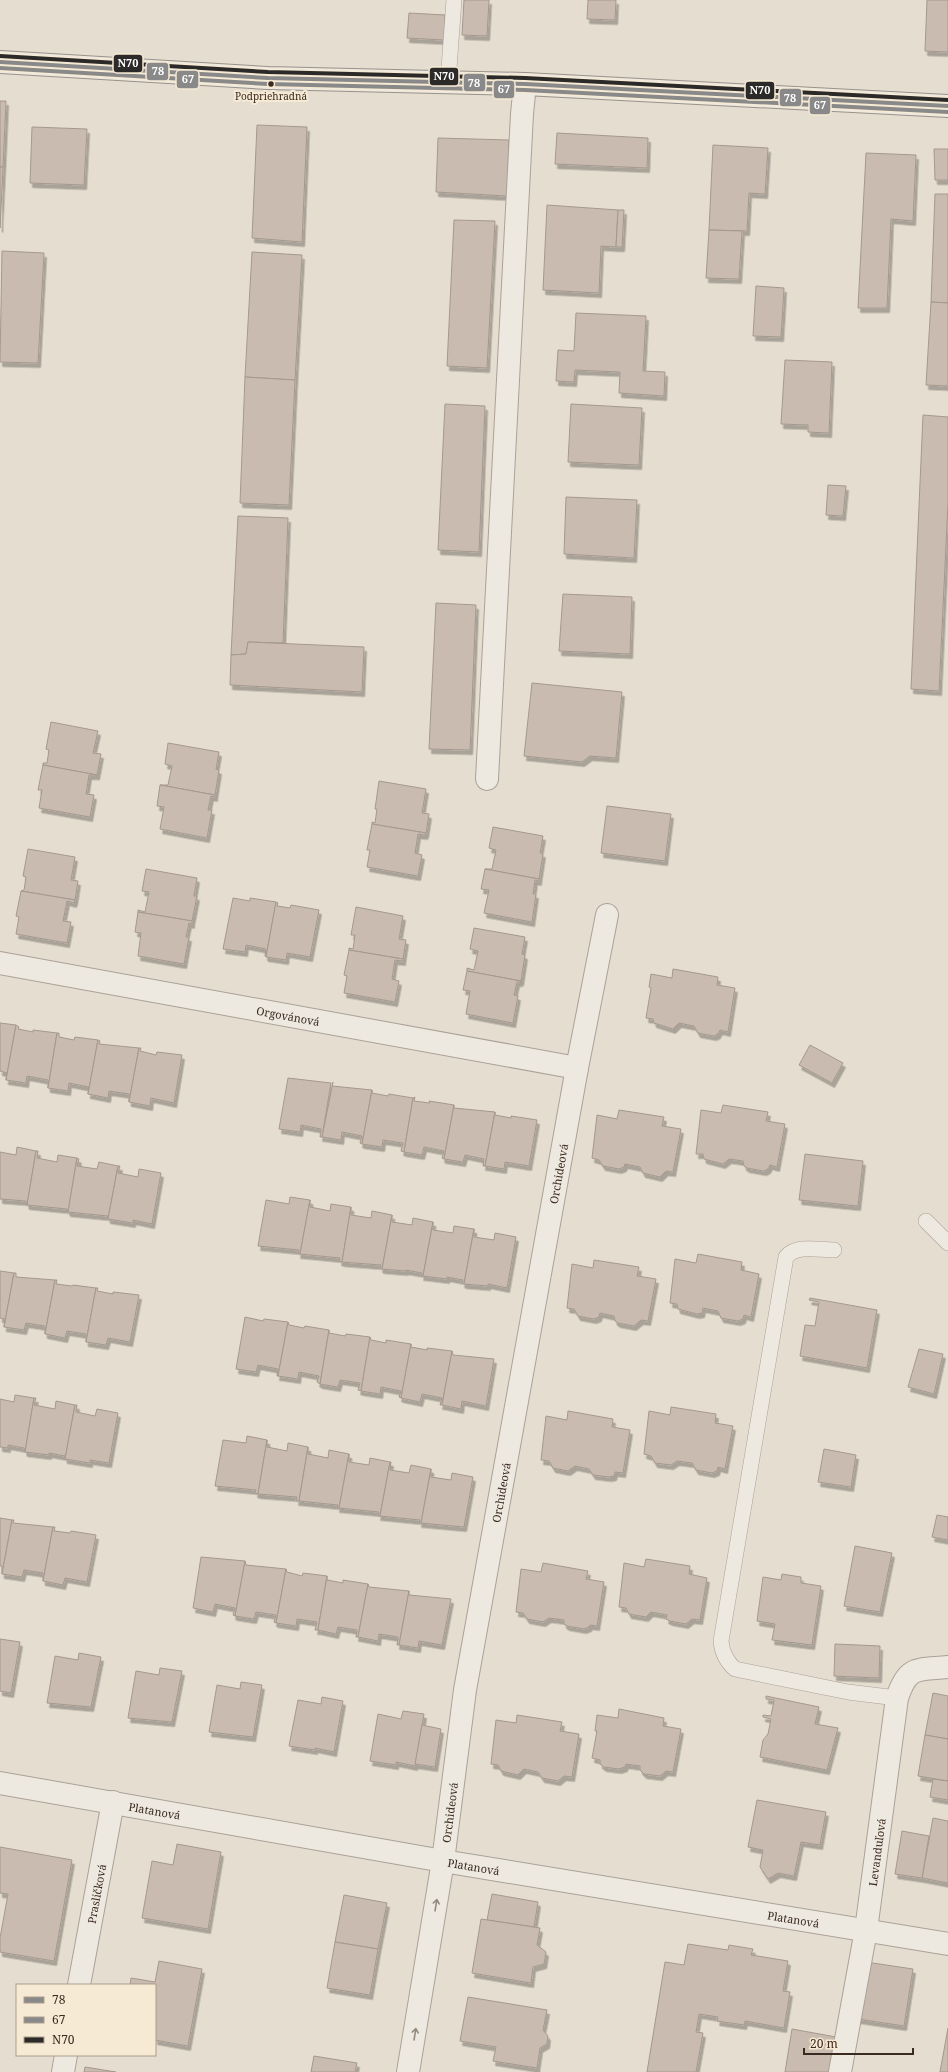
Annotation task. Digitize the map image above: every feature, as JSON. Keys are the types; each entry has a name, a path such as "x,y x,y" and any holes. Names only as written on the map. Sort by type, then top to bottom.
{"street":[{"path":"0,62 268,78 525,84 948,106"},
{"path":"487,779 522,114 525,84"},
{"name":"Orchideová","path":"408,2072 443,1861 465,1690 577,1068 607,915"},
{"name":"Orgovánová","path":"0,964 577,1068"},
{"name":"Levanduľová","path":"840,2072 866,1930 897,1698 903,1682 909,1674 920,1669 948,1667"},
{"name":"Platanová","path":"0,1783 443,1861 948,1944"},
{"name":"Prasličková","path":"79,1984 112,1802"},
{"path":"63,2072 66,2056"}],"lane":[{"path":"448,82 454,0"},
{"path":"926,1221 948,1243"},
{"path":"834,1250 798,1249 791,1252 786,1257 721,1641 725,1657 735,1669 848,1692 897,1698"}],"building":[{"path":"464,0 489,0 487,36 462,35"},
{"path":"588,0 616,0 615,20 587,19"},
{"path":"927,0 948,0 948,52 925,51"},
{"path":"409,13 445,15 444,40 407,38"},
{"path":"0,101 6,101 3,167 0,167"},
{"path":"257,125 307,127 302,242 252,238"},
{"path":"32,127 87,129 84,185 30,183"},
{"path":"557,133 648,138 647,168 555,164"},
{"path":"438,138 509,140 507,196 436,192"},
{"path":"713,145 768,148 765,194 749,193 747,231 709,230"},
{"path":"934,149 948,149 948,180 935,180"},
{"path":"866,153 916,155 913,221 891,219 887,308 858,308"},
{"path":"0,167 3,167 0,228"},
{"path":"935,194 948,194 948,303 931,302"},
{"path":"547,205 618,210 616,247 601,246 599,293 543,290"},
{"path":"618,210 624,210 622,247 616,247"},
{"path":"454,220 495,221 487,368 447,366"},
{"path":"709,230 742,231 739,279 706,278"},
{"path":"2,251 44,253 38,363 0,362"},
{"path":"252,252 302,255 295,380 245,377"},
{"path":"756,286 784,288 781,337 753,336"},
{"path":"931,302 948,303 948,386 926,385"},
{"path":"576,313 646,316 643,371 665,372 664,396 619,393 620,372 575,370 574,382 556,381 558,350 574,351"},
{"path":"785,360 832,362 829,433 808,432 808,425 781,424"},
{"path":"245,377 295,380 289,505 240,503"},
{"path":"445,404 485,406 479,552 438,550"},
{"path":"571,404 642,408 639,465 568,462"},
{"path":"923,415 948,417 948,503 939,691 911,689"},
{"path":"828,485 846,486 843,516 826,515"},
{"path":"566,497 637,500 634,558 564,554"},
{"path":"238,516 288,518 283,643 248,642 246,654 231,655"},
{"path":"563,594 632,597 630,654 559,651"},
{"path":"436,603 476,605 470,750 429,749"},
{"path":"248,642 364,647 362,692 230,685 231,655 246,654"},
{"path":"532,683 622,692 616,758 590,756 582,762 524,756"},
{"path":"51,722 98,731 93,753 101,754 97,775 43,765 43,763 47,763 49,750 46,749"},
{"path":"168,743 219,752 216,769 219,770 215,795 160,785 168,785 172,766 165,764"},
{"path":"43,765 97,775 89,775 86,794 94,795 90,817 39,808 42,790 38,790"},
{"path":"379,781 426,789 422,813 429,814 426,833 372,824 372,822 375,823 377,809 375,809"},
{"path":"160,785 215,795 215,797 211,796 208,810 212,810 207,838 160,829 164,807 157,806"},
{"path":"607,806 671,814 665,861 601,853"},
{"path":"372,824 426,833 425,835 418,834 415,853 422,855 418,876 367,867 370,850 367,850"},
{"path":"493,827 543,836 540,853 543,853 539,879 485,869 492,869 496,850 489,848"},
{"path":"28,849 75,857 71,880 78,881 75,900 21,891 24,890 26,877 23,876"},
{"path":"146,869 197,878 194,896 197,896 192,921 138,912 138,910 145,912 149,892 142,891"},
{"path":"485,869 539,879 539,881 535,880 533,894 536,894 532,922 484,913 489,890 481,889"},
{"path":"21,891 75,900 74,903 67,901 63,921 71,922 67,943 16,934 19,917 16,916"},
{"path":"233,898 250,901 250,898 276,902 266,957 266,949 246,945 245,952 223,949"},
{"path":"276,902 278,903 277,906 290,908 291,905 319,910 310,957 287,953 286,960 266,957"},
{"path":"356,907 403,916 399,939 406,940 403,959 349,950 349,948 353,949 355,935 351,935"},
{"path":"138,912 192,921 192,924 189,923 186,937 189,937 184,964 138,956 141,933 135,932"},
{"path":"474,928 525,937 522,954 525,955 521,981 467,971 467,968 474,970 478,951 470,949"},
{"path":"349,950 403,959 403,961 395,960 392,979 399,981 395,1002 344,993 347,976 344,975"},
{"path":"673,969 718,977 717,985 735,988 728,1032 720,1030 718,1034 714,1036 698,1033 694,1026 679,1023 673,1029 654,1023 653,1019 646,1018 651,988 649,987 651,974 672,978"},
{"path":"467,971 521,981 517,982 514,995 518,996 513,1023 466,1014 470,991 463,990"},
{"path":"0,1023 16,1025 6,1080 7,1073 0,1071"},
{"path":"16,1025 19,1027 18,1029 33,1032 33,1030 57,1033 48,1088 48,1080 27,1076 26,1083 6,1080"},
{"path":"57,1033 59,1033 59,1037 74,1040 75,1037 98,1040 88,1094 89,1087 69,1083 68,1091 48,1088"},
{"path":"98,1040 100,1041 99,1044 139,1048 129,1102 129,1094 109,1091 108,1098 88,1094"},
{"path":"810,1045 843,1063 832,1083 799,1065"},
{"path":"139,1048 141,1048 140,1051 156,1055 157,1052 182,1055 174,1103 151,1098 150,1106 129,1102"},
{"path":"288,1078 331,1083 322,1137 320,1137 321,1129 301,1125 300,1132 279,1129"},
{"path":"332,1086 372,1090 362,1144 360,1143 362,1136 342,1132 341,1140 322,1137"},
{"path":"372,1090 372,1093 413,1098 404,1152 401,1151 403,1143 383,1140 382,1147 362,1144"},
{"path":"415,1097 414,1101 430,1103 429,1101 454,1105 444,1159 442,1158 444,1151 424,1147 422,1155 404,1152 413,1098"},
{"path":"454,1105 454,1108 495,1112 485,1166 483,1166 484,1159 465,1155 463,1162 444,1159"},
{"path":"723,1105 768,1112 766,1121 785,1124 777,1167 770,1165 768,1169 764,1171 747,1168 744,1166 743,1161 729,1159 723,1164 704,1159 703,1154 696,1154 701,1110 721,1113"},
{"path":"619,1110 664,1117 662,1126 681,1129 673,1172 666,1171 660,1177 643,1173 640,1167 625,1164 624,1167 619,1169 603,1166 599,1160 592,1158 597,1115 617,1119"},
{"path":"495,1112 495,1115 537,1120 529,1166 505,1162 504,1169 485,1166"},
{"path":"17,1147 36,1151 27,1205 26,1201 0,1199 0,1152 16,1155"},
{"path":"36,1151 38,1151 37,1158 57,1162 58,1155 77,1158 68,1212 67,1209 27,1205"},
{"path":"805,1154 863,1161 858,1206 799,1200"},
{"path":"77,1158 79,1159 77,1166 97,1169 99,1162 118,1166 108,1219 108,1216 68,1212"},
{"path":"118,1166 120,1166 118,1173 138,1177 139,1169 161,1173 152,1224 133,1220 133,1223 108,1219"},
{"path":"290,1197 310,1200 300,1254 298,1254 299,1250 258,1246 266,1200 289,1204"},
{"path":"310,1200 310,1207 330,1211 331,1204 351,1207 342,1262 339,1261 340,1258 300,1254"},
{"path":"351,1207 351,1215 371,1218 372,1211 392,1215 382,1269 380,1268 381,1265 342,1262"},
{"path":"392,1215 392,1222 412,1225 413,1218 433,1222 423,1276 421,1276 422,1273 406,1270 382,1269"},
{"path":"433,1222 433,1230 453,1233 454,1226 474,1229 464,1284 462,1283 463,1280 447,1277 447,1279 423,1276"},
{"path":"474,1229 474,1237 494,1240 495,1233 516,1237 507,1288 488,1284 488,1286 464,1284"},
{"path":"698,1254 742,1262 741,1270 759,1274 751,1317 744,1315 743,1319 738,1321 721,1318 718,1311 703,1308 702,1313 697,1314 678,1309 677,1304 670,1303 675,1259 696,1263"},
{"path":"594,1260 639,1267 637,1276 656,1279 648,1321 641,1320 634,1326 618,1323 615,1321 614,1316 600,1313 599,1317 594,1319 578,1316 574,1309 567,1308 572,1264 593,1268"},
{"path":"0,1271 14,1273 4,1327 5,1319 0,1318"},
{"path":"14,1273 16,1273 16,1277 55,1280 45,1334 45,1326 26,1323 24,1330 4,1327"},
{"path":"55,1280 57,1280 56,1284 96,1288 86,1342 86,1334 67,1331 65,1338 45,1334"},
{"path":"96,1288 98,1288 97,1291 113,1294 113,1292 139,1295 130,1342 108,1338 106,1345 86,1342"},
{"path":"810,1298 877,1310 867,1368 800,1356 805,1325 815,1326 819,1302 809,1300"},
{"path":"245,1317 263,1321 264,1319 288,1322 278,1376 278,1369 258,1365 256,1372 236,1369"},
{"path":"288,1322 289,1325 304,1328 305,1326 329,1330 320,1384 317,1382 319,1376 299,1372 298,1379 278,1376"},
{"path":"329,1330 329,1333 345,1336 346,1334 370,1337 361,1391 358,1390 360,1383 340,1380 338,1387 320,1384"},
{"path":"370,1337 371,1340 386,1343 386,1340 411,1344 401,1398 399,1397 401,1391 381,1387 380,1394 361,1391"},
{"path":"411,1344 411,1347 427,1350 427,1348 452,1351 442,1405 440,1405 442,1398 422,1394 420,1402 401,1398"},
{"path":"919,1349 943,1354 934,1394 908,1387"},
{"path":"452,1351 453,1355 494,1359 486,1406 462,1401 461,1409 442,1405"},
{"path":"15,1395 34,1398 25,1452 24,1448 8,1445 8,1448 0,1447 0,1399 14,1402"},
{"path":"34,1398 36,1398 34,1405 55,1409 56,1401 75,1405 65,1459 65,1456 49,1453 49,1455 25,1452"},
{"path":"75,1405 77,1405 76,1412 95,1416 97,1409 118,1413 109,1463 90,1460 90,1463 65,1459"},
{"path":"671,1407 716,1414 715,1423 733,1426 725,1469 718,1467 717,1471 712,1473 696,1470 692,1463 677,1461 671,1465 655,1463 651,1456 644,1454 649,1411 670,1415"},
{"path":"568,1411 613,1419 612,1427 630,1430 623,1473 615,1472 614,1476 609,1477 593,1475 589,1469 575,1466 568,1471 553,1468 549,1461 541,1460 546,1416 567,1420"},
{"path":"247,1436 267,1440 258,1494 255,1493 256,1490 215,1486 223,1440 246,1443"},
{"path":"267,1440 267,1447 287,1451 288,1443 308,1447 299,1501 296,1501 297,1497 258,1494"},
{"path":"308,1447 308,1454 328,1458 329,1450 349,1454 339,1508 337,1508 338,1505 299,1501"},
{"path":"824,1449 856,1455 851,1487 818,1482"},
{"path":"349,1454 349,1462 369,1465 370,1458 390,1462 380,1516 378,1516 379,1512 339,1508"},
{"path":"390,1462 390,1470 409,1473 411,1465 431,1469 421,1523 419,1523 420,1520 380,1516"},
{"path":"431,1469 431,1477 451,1480 452,1473 473,1477 464,1527 421,1523"},
{"path":"937,1515 948,1517 948,1540 932,1537"},
{"path":"0,1518 12,1520 2,1574 2,1566 0,1566"},
{"path":"12,1520 14,1520 13,1523 53,1527 43,1581 43,1573 24,1570 22,1577 2,1574"},
{"path":"53,1527 55,1527 54,1531 70,1533 71,1531 96,1535 87,1582 65,1578 63,1585 43,1581"},
{"path":"855,1546 892,1553 880,1612 844,1606"},
{"path":"201,1557 245,1561 235,1616 233,1615 235,1608 215,1604 213,1612 193,1608"},
{"path":"646,1559 690,1566 689,1574 707,1578 700,1620 692,1619 686,1624 670,1621 666,1619 667,1615 651,1612 646,1617 629,1614 626,1608 619,1607 624,1563 644,1567"},
{"path":"245,1561 246,1565 286,1569 276,1623 274,1622 276,1615 256,1612 254,1619 235,1616"},
{"path":"543,1563 588,1571 586,1579 604,1582 597,1626 590,1625 584,1629 567,1626 564,1624 564,1620 549,1618 543,1622 527,1619 523,1613 516,1612 521,1569 541,1572"},
{"path":"286,1569 287,1572 302,1576 303,1573 327,1576 318,1630 315,1630 317,1622 297,1619 296,1626 276,1623"},
{"path":"782,1574 801,1577 801,1583 821,1586 812,1645 772,1640 775,1624 757,1621 763,1577 781,1580"},
{"path":"327,1576 327,1580 343,1583 343,1580 368,1584 358,1637 356,1637 357,1630 338,1627 336,1634 318,1630"},
{"path":"368,1584 369,1587 409,1591 399,1645 397,1645 398,1637 379,1634 378,1641 358,1637"},
{"path":"409,1591 409,1595 451,1599 442,1645 419,1641 418,1648 399,1645"},
{"path":"0,1639 20,1642 11,1693 0,1691"},
{"path":"835,1644 880,1646 879,1678 834,1676"},
{"path":"79,1653 101,1657 91,1707 47,1703 55,1656 78,1660"},
{"path":"160,1668 182,1671 172,1722 128,1718 136,1671 159,1675"},
{"path":"241,1682 262,1685 253,1737 209,1732 217,1685 240,1689"},
{"path":"933,1693 948,1696 948,1739 925,1735"},
{"path":"766,1696 819,1707 815,1724 838,1728 827,1770 760,1757 763,1740 768,1734 771,1719 763,1717 763,1715 771,1716 774,1700 766,1699"},
{"path":"322,1697 343,1701 334,1752 315,1748 315,1750 289,1746 298,1700 321,1704"},
{"path":"619,1709 664,1718 663,1726 681,1729 673,1772 666,1771 660,1776 644,1774 640,1770 640,1766 626,1764 625,1767 619,1769 604,1767 600,1764 600,1760 592,1758 597,1731 595,1731 597,1715 618,1718"},
{"path":"403,1711 424,1714 415,1766 396,1762 396,1765 370,1761 378,1714 401,1719"},
{"path":"517,1715 562,1722 560,1731 579,1734 572,1777 564,1776 558,1781 542,1778 538,1772 524,1769 518,1775 501,1771 498,1765 491,1764 496,1720 516,1723"},
{"path":"422,1725 441,1729 435,1767 415,1764"},
{"path":"925,1735 948,1739 948,1781 918,1776"},
{"path":"933,1779 948,1781 948,1800 930,1797"},
{"path":"757,1800 826,1812 820,1845 801,1842 794,1876 778,1873 768,1879 760,1867 763,1850 748,1847"},
{"path":"933,1818 948,1821 948,1883 922,1878"},
{"path":"902,1831 929,1836 922,1878 895,1874"},
{"path":"177,1844 221,1852 208,1929 142,1918 152,1861 173,1865"},
{"path":"0,1847 72,1860 54,1961 0,1952 0,1938 8,1894 0,1893"},
{"path":"492,1894 538,1902 534,1927 487,1920"},
{"path":"344,1895 387,1903 378,1949 335,1942"},
{"path":"481,1919 540,1928 537,1945 546,1952 544,1964 533,1967 531,1983 472,1973"},
{"path":"335,1942 378,1949 370,1995 327,1988"},
{"path":"688,1944 728,1950 729,1945 753,1949 751,1955 788,1961 783,1991 790,1992 784,2028 745,2021 744,2025 717,2021 718,2017 699,2014 696,2032 703,2033 696,2072 647,2072 665,1962 684,1965"},
{"path":"159,1961 202,1969 188,2046 156,2040 156,1984 130,1984 131,1978 155,1982"},
{"path":"866,1962 913,1969 904,2026 858,2019"},
{"path":"468,1997 547,2010 543,2030 548,2036 547,2044 540,2048 537,2068 493,2061 496,2047 460,2041"},
{"path":"948,2028 948,2072 940,2072"},
{"path":"792,2029 836,2037 830,2072 785,2072"},
{"path":"314,2056 357,2063 355,2072 311,2072"},
{"path":"85,2067 116,2072 84,2072"}],"transit line":[{"name":"N70","path":"0,56 268,72 525,78 948,100"},
{"name":"78","path":"0,62 268,78 525,84 948,106"},
{"name":"67","path":"0,68 268,84 525,90 948,112"}],"place":[{"name":"Podpriehradná","path":"271,84"}]}
